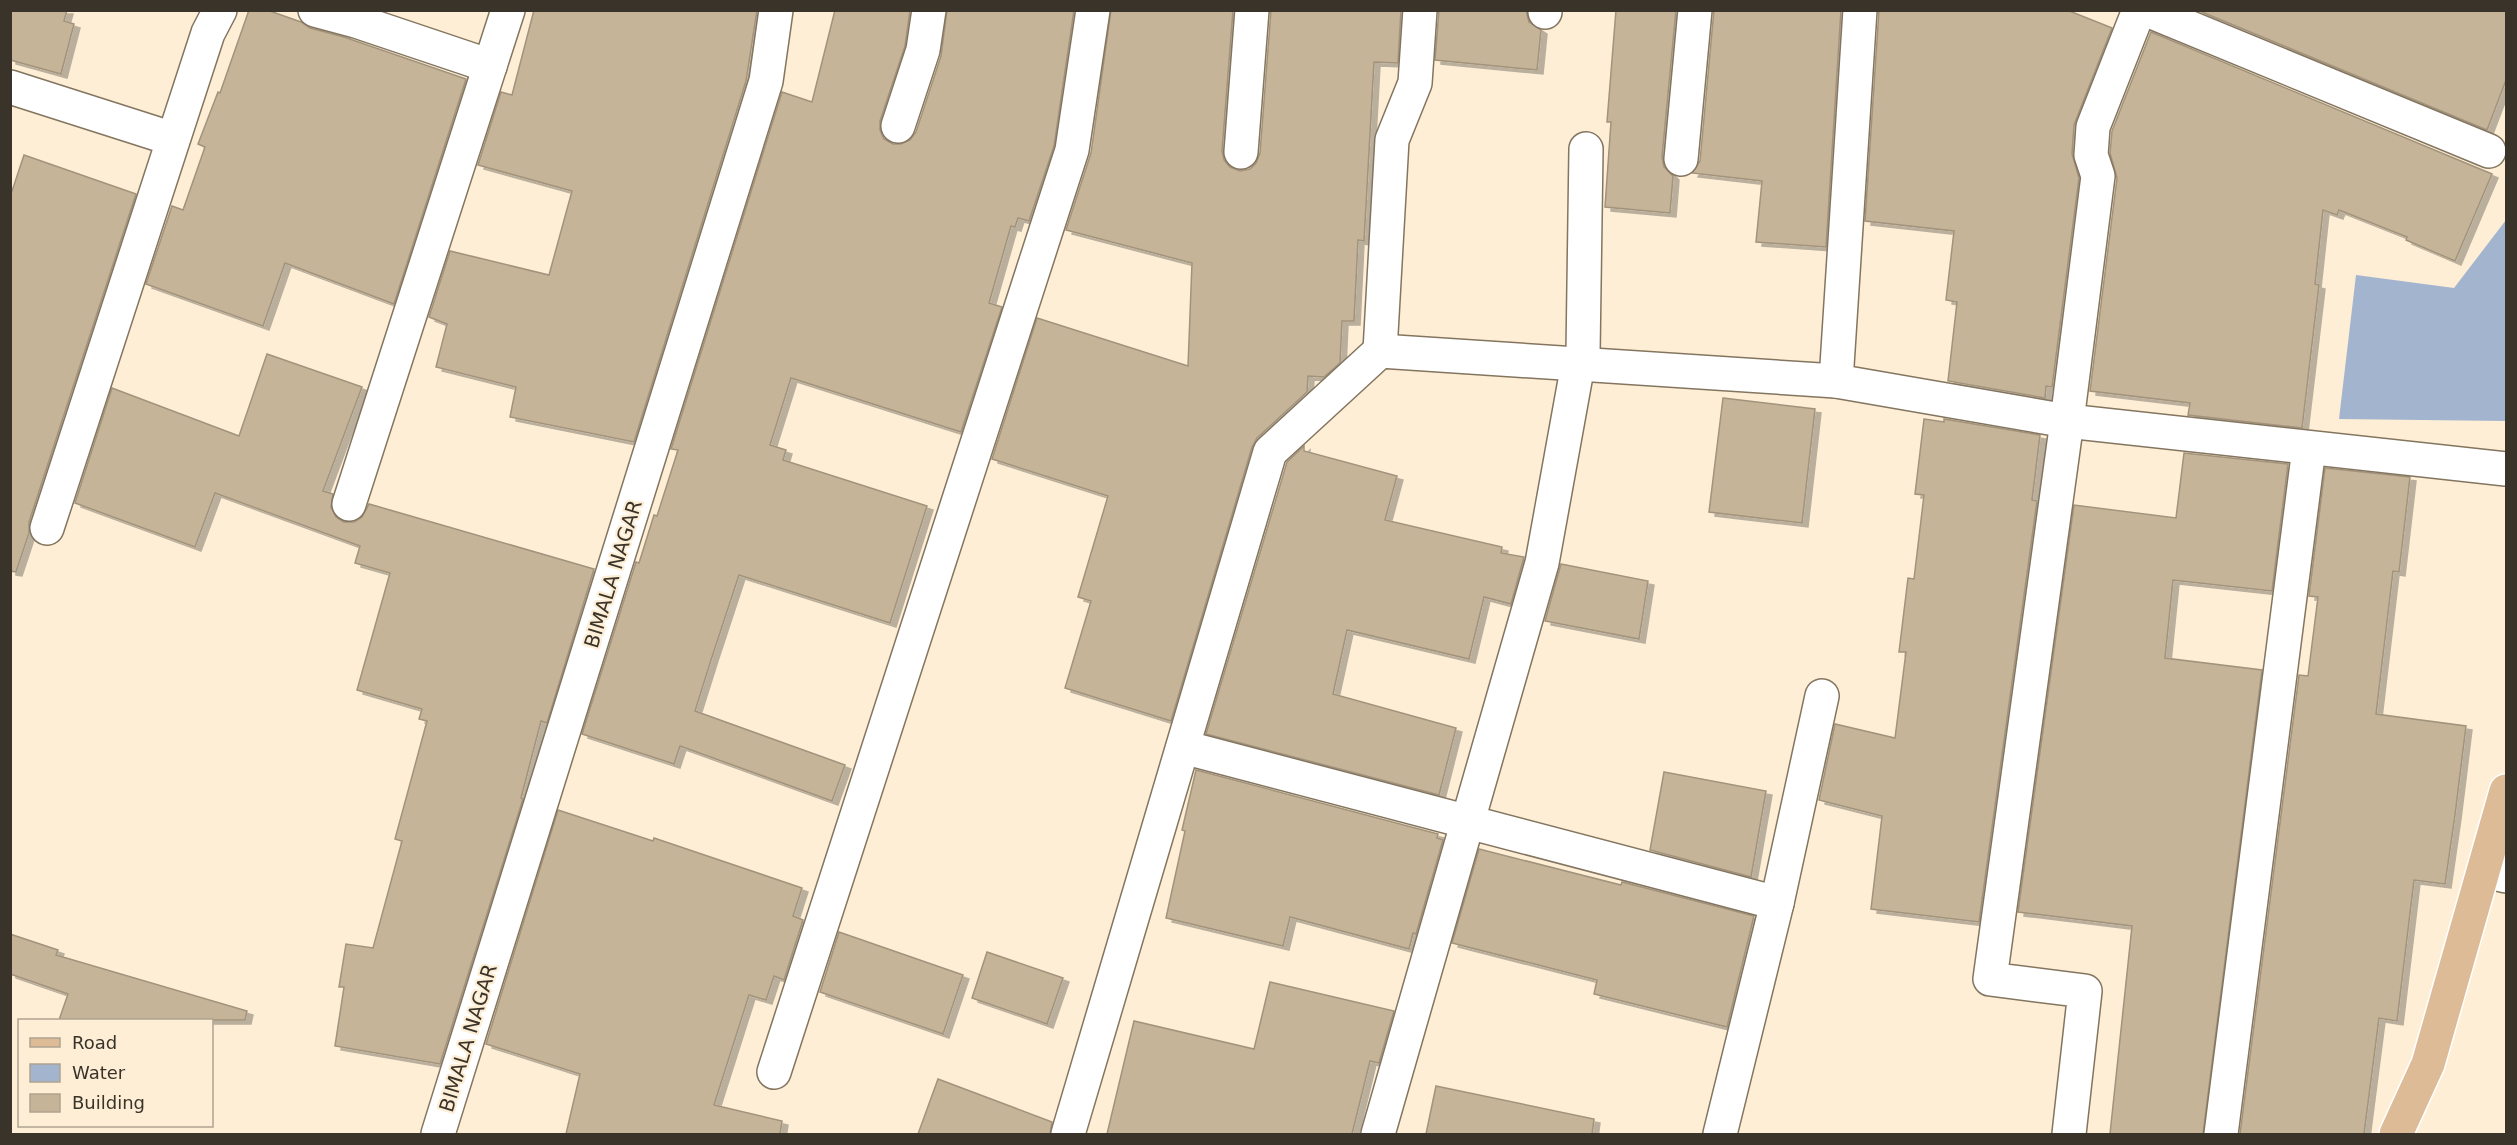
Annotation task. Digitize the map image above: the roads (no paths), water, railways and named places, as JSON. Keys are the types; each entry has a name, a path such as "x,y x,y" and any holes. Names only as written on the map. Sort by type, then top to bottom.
{"main road":[{"path":"2396,1134 2428,1064 2495,873 2506,791"}],"street":[{"path":"47,528 208,33 220,10"},
{"path":"315,10 357,16 490,66"},
{"path":"349,504 508,10"},
{"name":"BIMALA NAGAR","path":"438,1134 766,81 776,10"},
{"path":"898,126 923,50 929,10"},
{"path":"774,1071 1072,150 1094,10"},
{"path":"1241,152 1252,10"},
{"path":"1068,1134 1270,452 1380,351 1392,140 1415,83 1420,10"},
{"path":"1681,159 1695,10"},
{"path":"1836,381 1860,10"},
{"path":"2068,1134 2085,991 1990,979 2067,421 2098,176 2091,155 2093,127 2139,10"},
{"path":"2147,10 2489,151"},
{"path":"10,87 173,139"},
{"path":"1378,1134 1542,563 1578,364 1583,353 1586,149"},
{"path":"1380,351 1836,381 2067,421 2506,469"},
{"path":"2221,1134 2309,448"},
{"path":"1720,1134 1777,903 1822,696"},
{"path":"1183,747 1777,903"}],"water":[{"path":"2506,220 2506,421 2339,419 2356,275 2454,288"}]}
